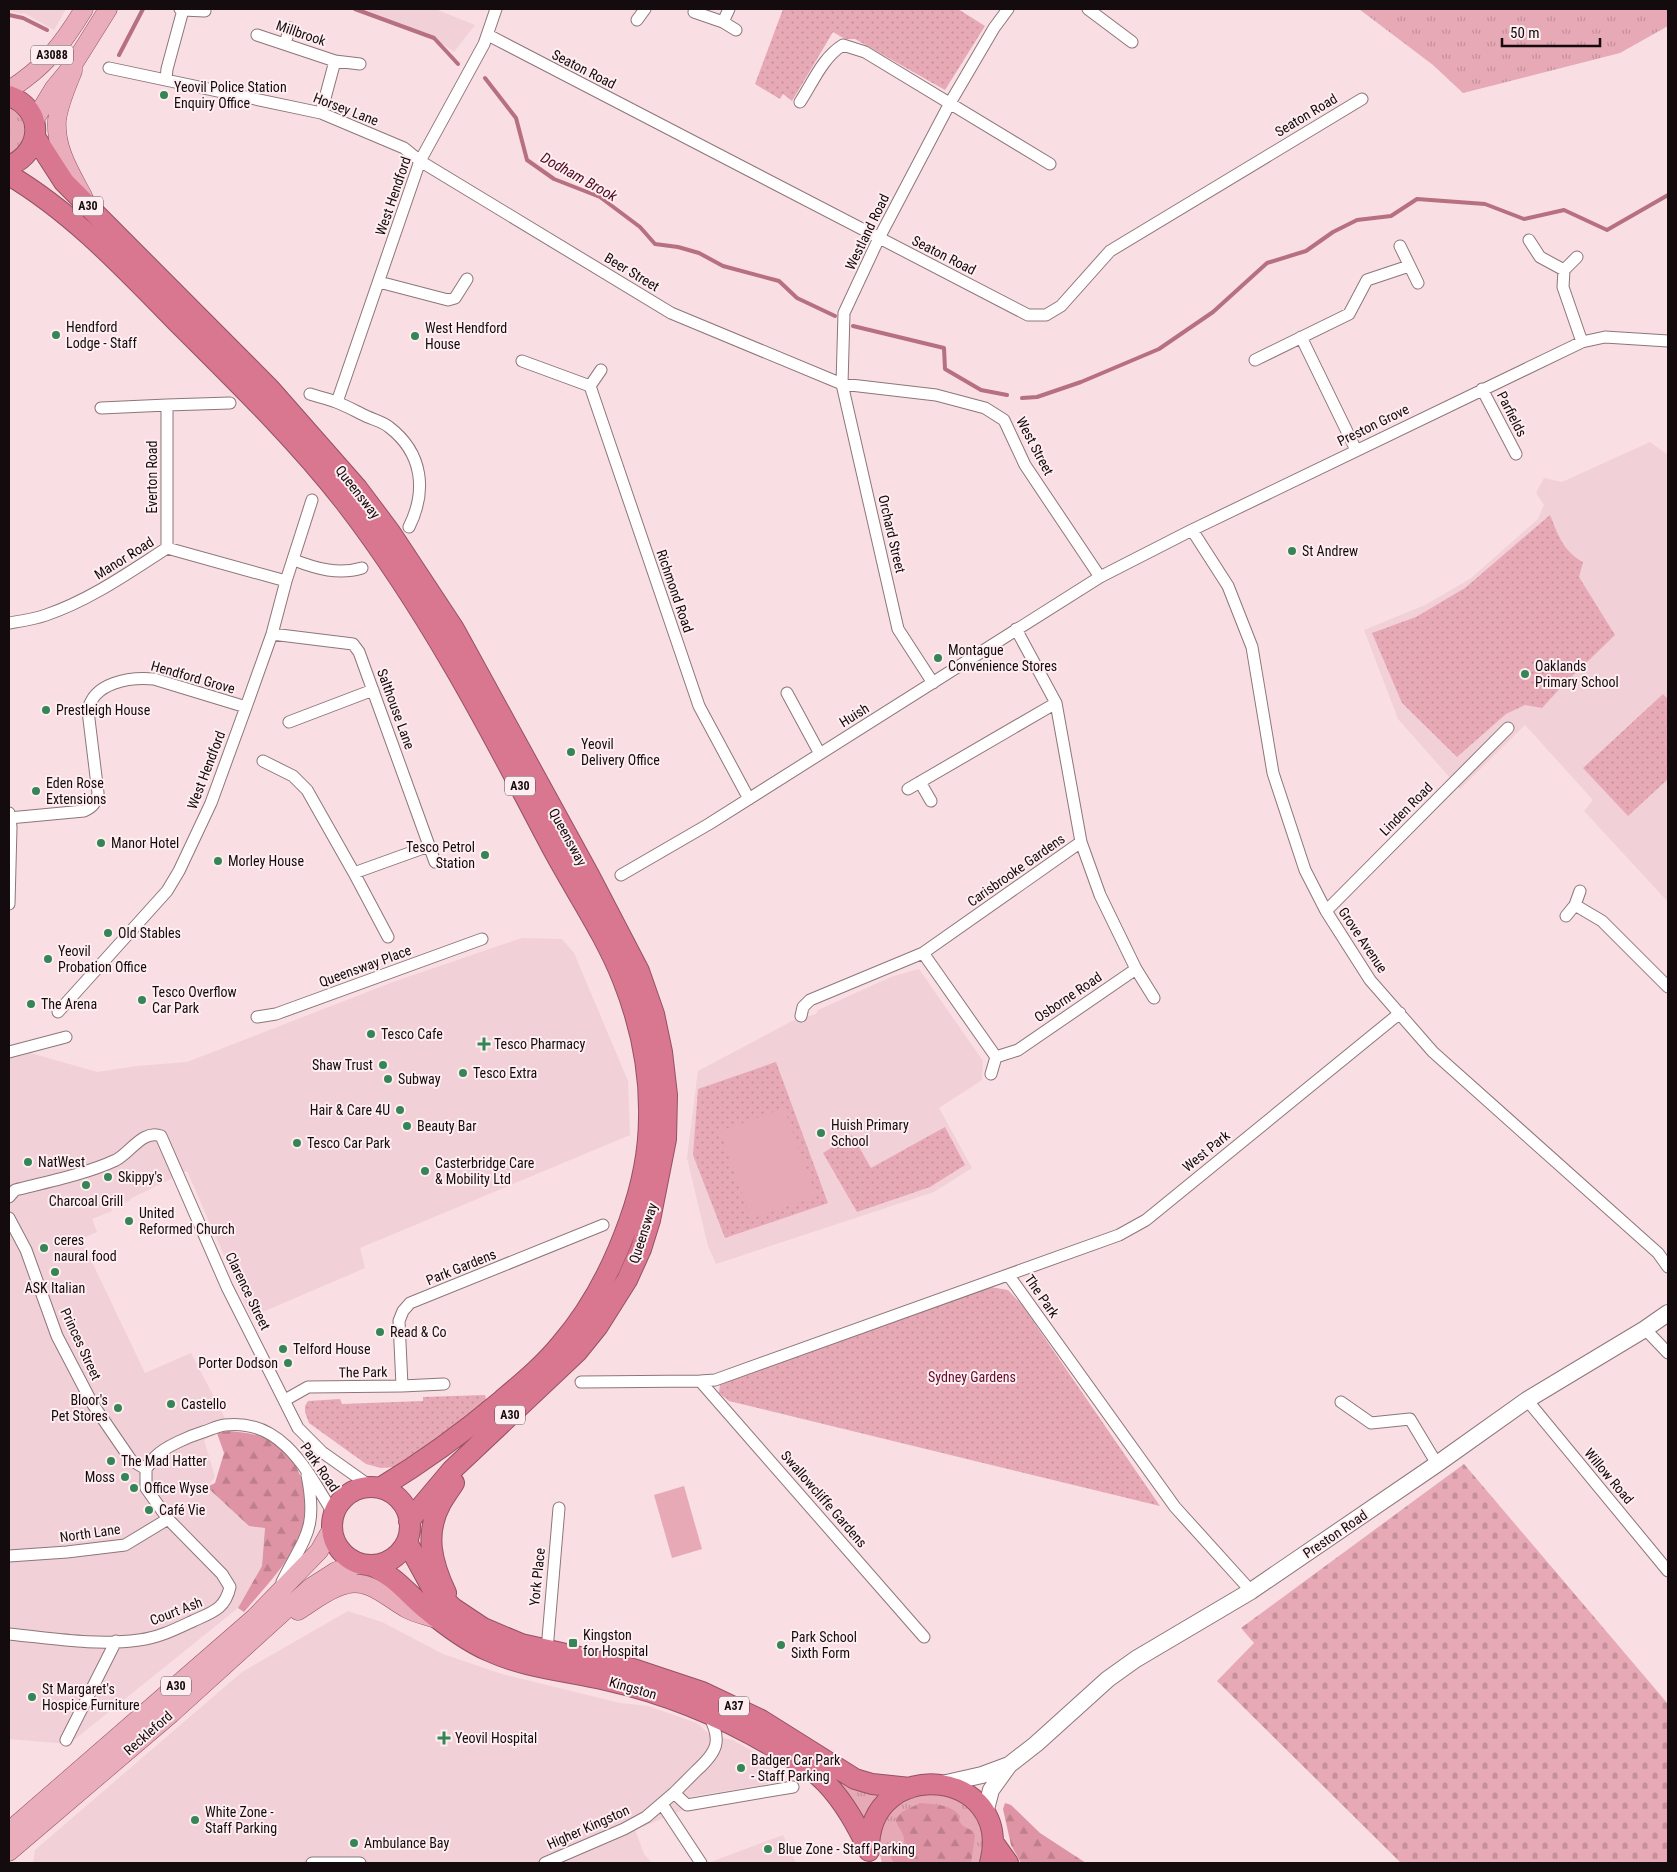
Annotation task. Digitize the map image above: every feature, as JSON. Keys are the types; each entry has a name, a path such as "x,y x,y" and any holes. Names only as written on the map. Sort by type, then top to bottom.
{"highway":[{"name":"Queensway","path":"9,96 25,106 34,129 64,182 270,389 357,488 390,532 459,637 618,928 639,971 654,1014 662,1052 667,1095 666,1139 650,1220 627,1280 598,1326 577,1352 437,1486 410,1521"},
{"path":"9,166 18,163 26,156 32,147 34,129"},
{"name":"Queensway","path":"9,175 72,218 118,262 262,408 304,453 345,503 410,594 484,718 569,879 602,937 622,979 635,1014 643,1049 647,1083 649,1118 646,1157 636,1201 616,1256 603,1284 563,1342 541,1366 474,1423 411,1469 375,1487"},
{"path":"447,1615 434,1563 430,1541 431,1530 441,1502 476,1447"},
{"path":"375,1487 390,1491 398,1497 404,1505 410,1521 406,1542 396,1556 380,1564 365,1564 351,1560 338,1548 332,1522 339,1503 347,1494 358,1489 375,1487"},
{"name":"Kingston","path":"406,1542 447,1615 489,1651 516,1661 628,1686 706,1712 767,1743 804,1765 825,1781 847,1808 870,1856"},
{"name":"Kingston","path":"365,1564 394,1578 426,1609 467,1618 496,1635 521,1644 624,1666 685,1685 746,1712 855,1779 872,1784 910,1788"},
{"name":"A37","path":"870,1856 871,1830 878,1813 891,1798 910,1788 925,1784 942,1784 967,1794 979,1804 985,1813 991,1828 993,1842 990,1863"},
{"name":"A37","path":"993,1842 1008,1863"}],"main road":[{"name":"A3088","path":"9,90 30,76 50,57 68,35 84,9"},
{"name":"A3088","path":"34,129 54,88 73,65 108,9"},
{"path":"73,65 73,71 58,119 60,148 67,166 89,207"},
{"name":"Reckleford","path":"9,1831 274,1599 319,1551 332,1522"},
{"name":"Reckleford","path":"9,1852 141,1740 296,1600 326,1576 336,1571 365,1564"},
{"path":"255,1639 330,1591 353,1583 373,1588 409,1610 447,1615"}],"street":[{"name":"West Hendford","path":"337,402 420,161 488,35 496,9"},
{"path":"637,20 645,9"},
{"path":"723,22 729,9"},
{"name":"Westland Road","path":"842,384 844,313 879,238 950,103 994,28 1008,9"},
{"path":"1088,9 1132,42"},
{"path":"166,79 182,10 205,11"},
{"path":"694,12 723,22 736,30"},
{"path":"285,43 290,28"},
{"name":"Millbrook","path":"257,35 335,61 360,64"},
{"name":"Seaton Road","path":"488,35 1028,315 1046,316 1061,306 1110,251 1362,99"},
{"path":"800,102 826,60 834,51 844,45 865,52 1050,164"},
{"name":"Millbrook","path":"321,113 335,61"},
{"name":"Horsey Lane","path":"110,68 321,113 404,148 420,161"},
{"name":"Beer Street","path":"420,161 671,313 842,384"},
{"path":"1530,240 1540,257 1564,270"},
{"path":"1400,246 1418,283"},
{"path":"1577,257 1564,270 1563,287 1582,342"},
{"path":"1255,360 1349,314 1367,280 1409,266"},
{"path":"379,282 448,300 455,298 467,279"},
{"path":"1301,337 1356,450"},
{"name":"Preston Grove","path":"1100,577 1356,450 1582,342 1605,337 1668,341"},
{"path":"522,361 590,386 601,370"},
{"name":"West Street","path":"842,384 936,395 985,408 1004,420 1025,465 1100,577"},
{"name":"Orchard Street","path":"842,384 898,629 933,683"},
{"name":"Richmond Road","path":"590,386 698,706 749,799"},
{"name":"Parfields","path":"1482,389 1516,454"},
{"path":"310,394 337,402 388,426 402,440 414,457 420,477 420,497 417,512 409,527"},
{"path":"101,408 230,403"},
{"name":"Everton Road","path":"167,405 167,548"},
{"name":"West Hendford","path":"58,1012 182,874 211,803 272,634 286,581 312,500"},
{"name":"Grove Avenue","path":"1192,530 1228,586 1252,647 1273,772 1305,870 1326,911 1370,980 1433,1052 1658,1253 1668,1268"},
{"name":"Manor Road","path":"9,623 44,616 73,605 102,590 167,548 286,581"},
{"path":"294,560 321,569 350,571 362,568"},
{"name":"Huish","path":"620,876 749,799 1100,577"},
{"name":"Carisbrooke Gardens","path":"801,1016 803,1007 810,1000 923,953 1081,842 1056,703 1016,629"},
{"name":"Salthouse Lane","path":"272,634 353,644 359,652 435,862"},
{"name":"Hendford Grove","path":"9,815 84,811 92,807 98,794 88,711 90,702 97,693 107,687 123,680 138,678 154,679 246,708"},
{"path":"289,722 373,690"},
{"path":"787,693 820,754"},
{"path":"908,789 1056,703"},
{"name":"Linden Road","path":"1326,911 1508,728"},
{"path":"263,761 293,776 307,790 388,937"},
{"path":"920,782 932,801"},
{"path":"9,815 11,827 9,904"},
{"path":"1081,842 1100,895 1136,969 1154,998"},
{"path":"354,873 429,846"},
{"path":"1566,916 1575,905 1580,890"},
{"path":"1575,905 1602,921 1668,987"},
{"name":"Queensway Place","path":"257,1016 276,1014 482,939"},
{"path":"923,953 996,1057 991,1074"},
{"name":"Osborne Road","path":"996,1057 1018,1050 1136,969"},
{"name":"West Park","path":"1009,1276 1119,1235 1146,1220 1400,1013"},
{"path":"9,1052 66,1037"},
{"name":"Clarence Street","path":"9,1197 15,1190 78,1174 115,1160 147,1136 155,1134 161,1136 227,1286 298,1428 322,1452 375,1487"},
{"name":"Princes Street","path":"9,1218 26,1250 58,1336 92,1403 131,1460 146,1470"},
{"name":"Park Gardens","path":"402,1386 400,1321 403,1311 410,1303 603,1226"},
{"name":"The Park","path":"581,1382 700,1382 715,1380 1009,1276 1175,1507 1251,1591"},
{"name":"Preston Road","path":"985,1813 991,1790 1010,1765 1108,1679 1136,1659 1251,1591 1527,1400 1645,1329 1668,1313"},
{"path":"1645,1329 1668,1353"},
{"name":"Swallowcliffe Gardens","path":"700,1382 924,1637"},
{"name":"The Park","path":"285,1400 308,1387 444,1384"},
{"name":"Willow Road","path":"1527,1400 1668,1571"},
{"path":"1341,1402 1371,1423 1410,1419 1437,1464"},
{"name":"Park Road","path":"146,1470 156,1456 188,1437 223,1426 242,1424 260,1429 281,1440 306,1469 332,1522"},
{"name":"Reckleford","path":"274,1599 304,1544 309,1529 312,1505 306,1469"},
{"name":"Court Ash","path":"9,1634 93,1641 140,1640 171,1631 214,1612 227,1600 230,1587 222,1574 168,1519 146,1488 146,1470"},
{"name":"York Place","path":"546,1650 559,1508"},
{"name":"North Lane","path":"9,1556 125,1545 168,1519"},
{"path":"66,1740 116,1641"},
{"name":"Higher Kingston","path":"545,1863 624,1829 646,1817 674,1794 705,1764 716,1746 716,1734 706,1712"},
{"name":"Preston Road","path":"942,1784 982,1775 1010,1765"},
{"path":"674,1794 687,1805 778,1784 793,1787"},
{"path":"662,1804 701,1863"},
{"path":"312,1863 360,1863"}],"shaded area":[{"path":"9,9 66,9 54,30 24,13 9,11"},
{"path":"355,9 435,9 475,25 454,52 434,38"},
{"name":"Oaklands Primary School","path":"1650,442 1668,455 1668,902 1584,811 1593,800 1525,725 1460,789 1398,719 1364,630 1425,605 1470,579 1538,519 1544,505 1536,493 1544,478 1562,482"},
{"path":"522,938 562,939 574,953 628,1081 630,1135 360,1248 365,1268 251,1317 187,1171 131,1200 122,1204 121,1201 116,1203 116,1206 111,1208 112,1211 92,1219 97,1232 81,1239 145,1373 191,1353 229,1426 204,1440 215,1477 207,1487 249,1526 265,1528 262,1566 238,1608 69,1744 9,1739 9,1057 27,1052 97,1072 137,1066 187,1062 393,982"},
{"name":"Huish Primary School","path":"919,969 983,1061 982,1080 939,1108 972,1168 934,1192 716,1264 708,1246 687,1158 698,1071 792,1021 816,1014 818,1010 891,977"},
{"name":"Yeovil Hospital","path":"348,1611 382,1622 443,1654 502,1674 620,1703 648,1706 697,1723 711,1736 733,1740 771,1762 768,1784 689,1797 690,1807 635,1830 644,1854 652,1863 33,1863 35,1850 242,1672"},
{"name":"Blue Zone - Staff Parking","path":"783,1835 796,1863 708,1863"}],"green space":[{"path":"783,9 958,9 985,26 945,90 855,39 845,39 833,32 792,101 783,94 780,99 755,84"},
{"path":"1359,9 1668,9 1668,26 1620,53 1463,93 1433,65"},
{"path":"9,107 21,118 24,124 24,131 20,144 9,155"},
{"path":"1550,515 1566,548 1583,562 1579,577 1615,635 1542,708 1525,705 1506,714 1457,757 1402,703 1372,633 1416,617 1465,588"},
{"path":"1663,694 1668,699 1668,779 1628,816 1583,768"},
{"path":"776,1062 828,1203 725,1238 693,1155 698,1089"},
{"path":"784,1108 816,1196 751,1219 720,1131"},
{"path":"945,1127 965,1165 930,1187 857,1212 823,1153 852,1135 871,1168"},
{"name":"Sydney Gardens","path":"990,1287 1008,1290 1022,1305 1160,1506 729,1401 719,1393 720,1384"},
{"path":"485,1395 487,1403 394,1467 381,1468 366,1464 309,1423 305,1412 305,1406 308,1401 340,1399 342,1404 423,1401 423,1397"},
{"path":"229,1431 258,1436 272,1441 281,1448 295,1464 300,1474 305,1495 305,1523 298,1541 277,1573 244,1612 238,1608 262,1566 265,1528 249,1526 207,1487 215,1483 224,1453 217,1433"},
{"path":"1464,1464 1668,1704 1668,1863 1401,1863 1217,1681 1254,1643 1241,1628"},
{"path":"684,1486 702,1549 672,1558 654,1495"},
{"path":"839,1779 880,1792 881,1796 865,1819 863,1820 836,1783"},
{"path":"922,1793 952,1796 971,1810 983,1831 981,1863 882,1863 880,1840 887,1817 897,1805"},
{"path":"920,1803 942,1805 952,1809 960,1816 959,1821 963,1826 973,1831 975,1836 971,1863 895,1863 892,1860 890,1854 892,1849 904,1846 903,1835 895,1819 902,1812"},
{"path":"1005,1803 1011,1805 1040,1833 1086,1863 1021,1863 1011,1845 1003,1809"}],"waterway":[{"name":"Dodham Brook","path":"119,55 143,9"},
{"name":"Dodham Brook","path":"355,9 434,38 458,64"},
{"path":"9,15 23,18 47,30"},
{"name":"Dodham Brook","path":"485,78 516,118 527,160 554,179 600,197 640,227 655,244 678,247 699,253 723,266 779,281 797,298 835,316"},
{"path":"1022,398 1037,397 1081,382 1159,349 1213,312 1267,263 1306,251 1333,232 1357,220 1391,216 1417,199 1485,204 1524,219 1564,210 1607,230 1668,195"},
{"path":"853,326 944,348 945,369 981,390 1007,395"}],"place":[{"name":"Yeovil Police Station Enquiry Office","path":"164,95"},
{"name":"Hendford Lodge - Staff","path":"56,335"},
{"name":"West Hendford House","path":"415,336"},
{"name":"St Andrew","path":"1292,551"},
{"name":"Montague Convenience Stores","path":"938,658"},
{"name":"Oaklands Primary School","path":"1525,674"},
{"name":"Prestleigh House","path":"46,710"},
{"name":"Yeovil Delivery Office","path":"571,752"},
{"name":"Eden Rose Extensions","path":"36,791"},
{"name":"Manor Hotel","path":"101,843"},
{"name":"Tesco Petrol Station","path":"485,855"},
{"name":"Morley House","path":"218,861"},
{"name":"Old Stables","path":"108,933"},
{"name":"Yeovil Probation Office","path":"48,959"},
{"name":"Tesco Overflow Car Park","path":"142,1000"},
{"name":"The Arena","path":"31,1004"},
{"name":"Tesco Cafe","path":"371,1034"},
{"name":"Tesco Pharmacy","path":"484,1044"},
{"name":"Shaw Trust","path":"383,1065"},
{"name":"Tesco Extra","path":"463,1073"},
{"name":"Subway","path":"388,1079"},
{"name":"Hair & Care 4U","path":"400,1110"},
{"name":"Beauty Bar","path":"407,1126"},
{"name":"Huish Primary School","path":"821,1133"},
{"name":"Tesco Car Park","path":"297,1143"},
{"name":"NatWest","path":"28,1162"},
{"name":"Casterbridge Care & Mobility Ltd","path":"425,1171"},
{"name":"Skippy's","path":"108,1177"},
{"name":"Charcoal Grill","path":"86,1185"},
{"name":"United Reformed Church","path":"129,1221"},
{"name":"ceres naural food","path":"44,1248"},
{"name":"ASK Italian","path":"55,1272"},
{"name":"Read & Co","path":"380,1332"},
{"name":"Telford House","path":"283,1349"},
{"name":"Porter Dodson","path":"288,1363"},
{"name":"Castello","path":"171,1404"},
{"name":"Bloor's Pet Stores","path":"118,1408"},
{"name":"The Mad Hatter","path":"111,1461"},
{"name":"Moss","path":"125,1477"},
{"name":"Office Wyse","path":"134,1488"},
{"name":"Café Vie","path":"149,1510"},
{"name":"Kingston for Hospital","path":"573,1643"},
{"name":"Park School Sixth Form","path":"781,1645"},
{"name":"St Margaret's Hospice Furniture","path":"32,1697"},
{"name":"Yeovil Hospital","path":"444,1738"},
{"name":"Badger Car Park - Staff Parking","path":"741,1768"},
{"name":"White Zone - Staff Parking","path":"195,1820"},
{"name":"Ambulance Bay","path":"354,1843"},
{"name":"Blue Zone - Staff Parking","path":"768,1849"}]}
